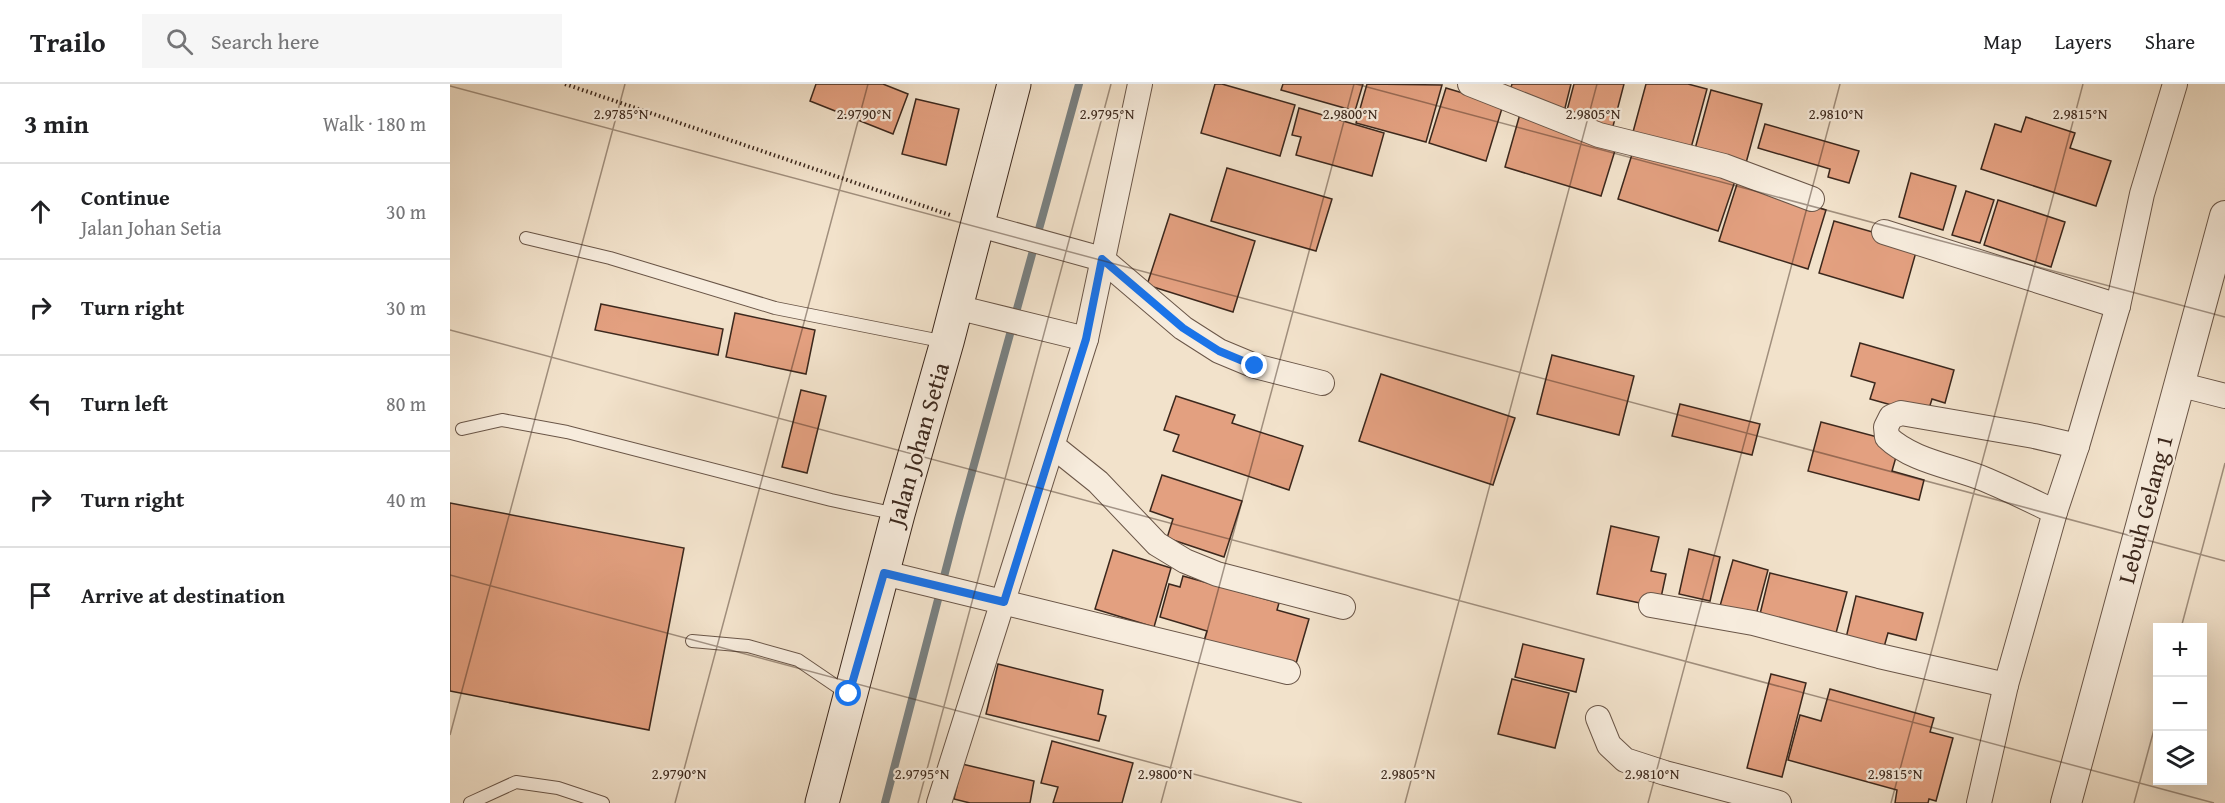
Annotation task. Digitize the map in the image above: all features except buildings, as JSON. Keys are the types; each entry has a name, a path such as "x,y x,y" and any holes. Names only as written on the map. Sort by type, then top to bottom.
{"main road":[{"name":"Jalan Johan Setia","path":"822,803 849,694 947,342 1014,84"}],"street":[{"path":"939,803 1086,339 1093,257 1140,84"},
{"path":"1470,84 1599,135 1724,166 1812,199"},
{"path":"1979,803 2006,685 2055,512 2118,306 2142,194 2175,84"},
{"name":"Lebuh Gelang 1","path":"2066,803 2225,216"},
{"path":"976,224 1093,257 1183,328 1219,351 1255,366 1322,383"},
{"path":"1884,231 2118,306"},
{"path":"956,307 1086,339"},
{"path":"2178,384 2225,396"},
{"path":"2055,512 1984,479 1895,445 1887,437 1886,428 1891,417 1901,413 2034,436 2077,446"},
{"path":"1053,446 1098,482 1157,544 1185,561 1217,574 1343,607"},
{"path":"884,573 1288,672"},
{"path":"1651,605 1753,623 1879,656 2006,685"},
{"path":"1598,718 1609,745 1625,760 1779,803"}],"lane":[{"path":"526,237 610,258 775,308 947,342"},
{"path":"462,429 502,420 567,432 831,500 898,514"},
{"path":"692,641 748,646 798,660 849,694"},
{"path":"470,803 516,782 558,789 603,803"}],"path":[{"path":"564,84 976,224"}],"waterway":[{"path":"885,803 959,519 1079,84"}],"route":[{"path":"849,694 884,573 1004,602 1086,339 1102,259 1183,328 1219,351 1255,366"}]}
